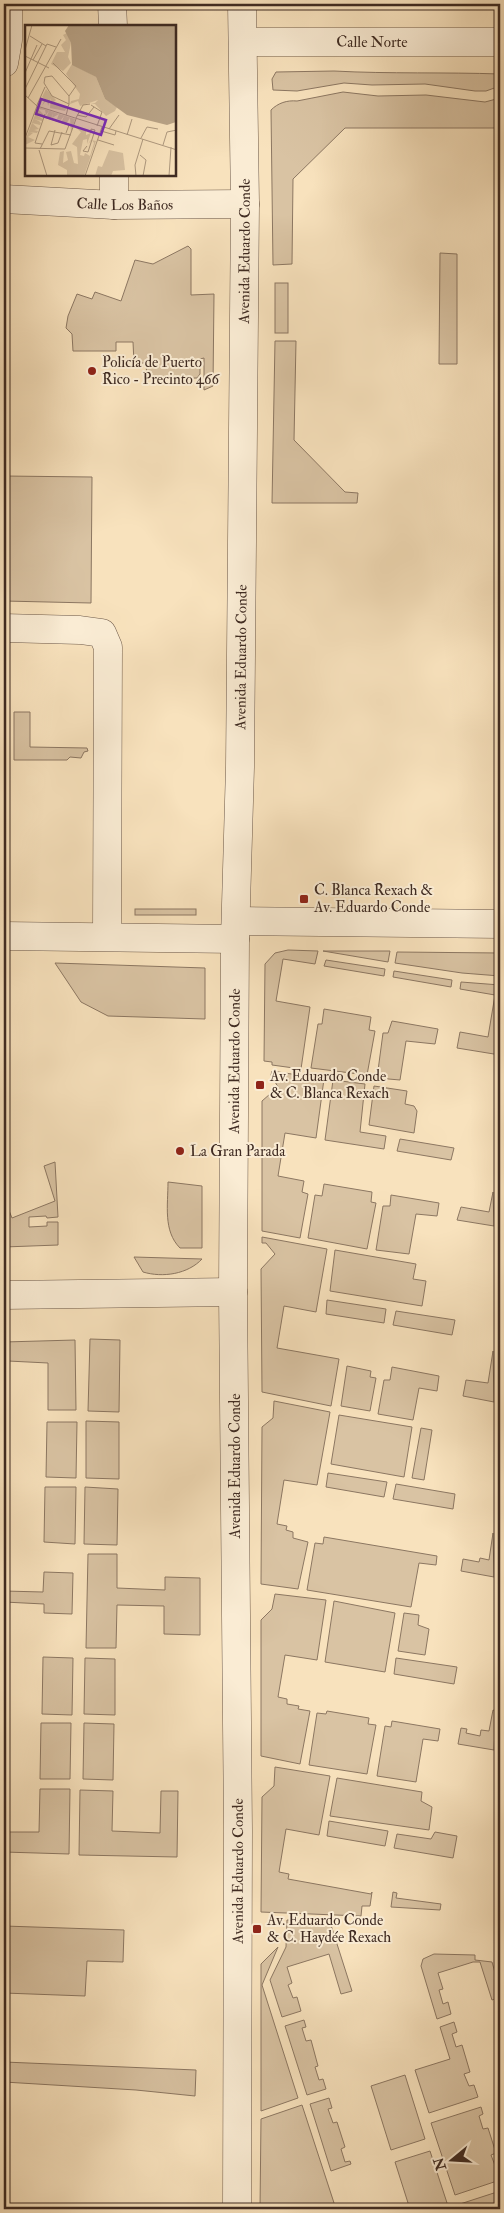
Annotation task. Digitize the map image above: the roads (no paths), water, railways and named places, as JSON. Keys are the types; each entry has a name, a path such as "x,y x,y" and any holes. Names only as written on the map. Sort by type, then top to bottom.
{"street":[{"path":"112,4 113,25"},
{"name":"Avenida Eduardo Conde","path":"237,2209 238,1830 233,1292 245,204 242,4"},
{"path":"4,63 6,19"},
{"name":"Calle Norte","path":"243,42 500,42"},
{"path":"114,176 114,205"},
{"name":"Calle Los Baños","path":"4,199 114,205 245,204"},
{"path":"4,628 80,630 102,633 108,647 107,936"},
{"path":"4,936 107,936 236,930 500,924"},
{"path":"4,1295 233,1292"}],"place":[{"name":"Policía de Puerto Rico - Precinto 466","path":"92,371"},
{"name":"C. Blanca Rexach & Av. Eduardo Conde","path":"304,899"},
{"name":"Av. Eduardo Conde & C. Blanca Rexach","path":"260,1085"},
{"name":"La Gran Parada","path":"180,1151"},
{"name":"Av. Eduardo Conde & C. Haydée Rexach","path":"257,1929"}]}
